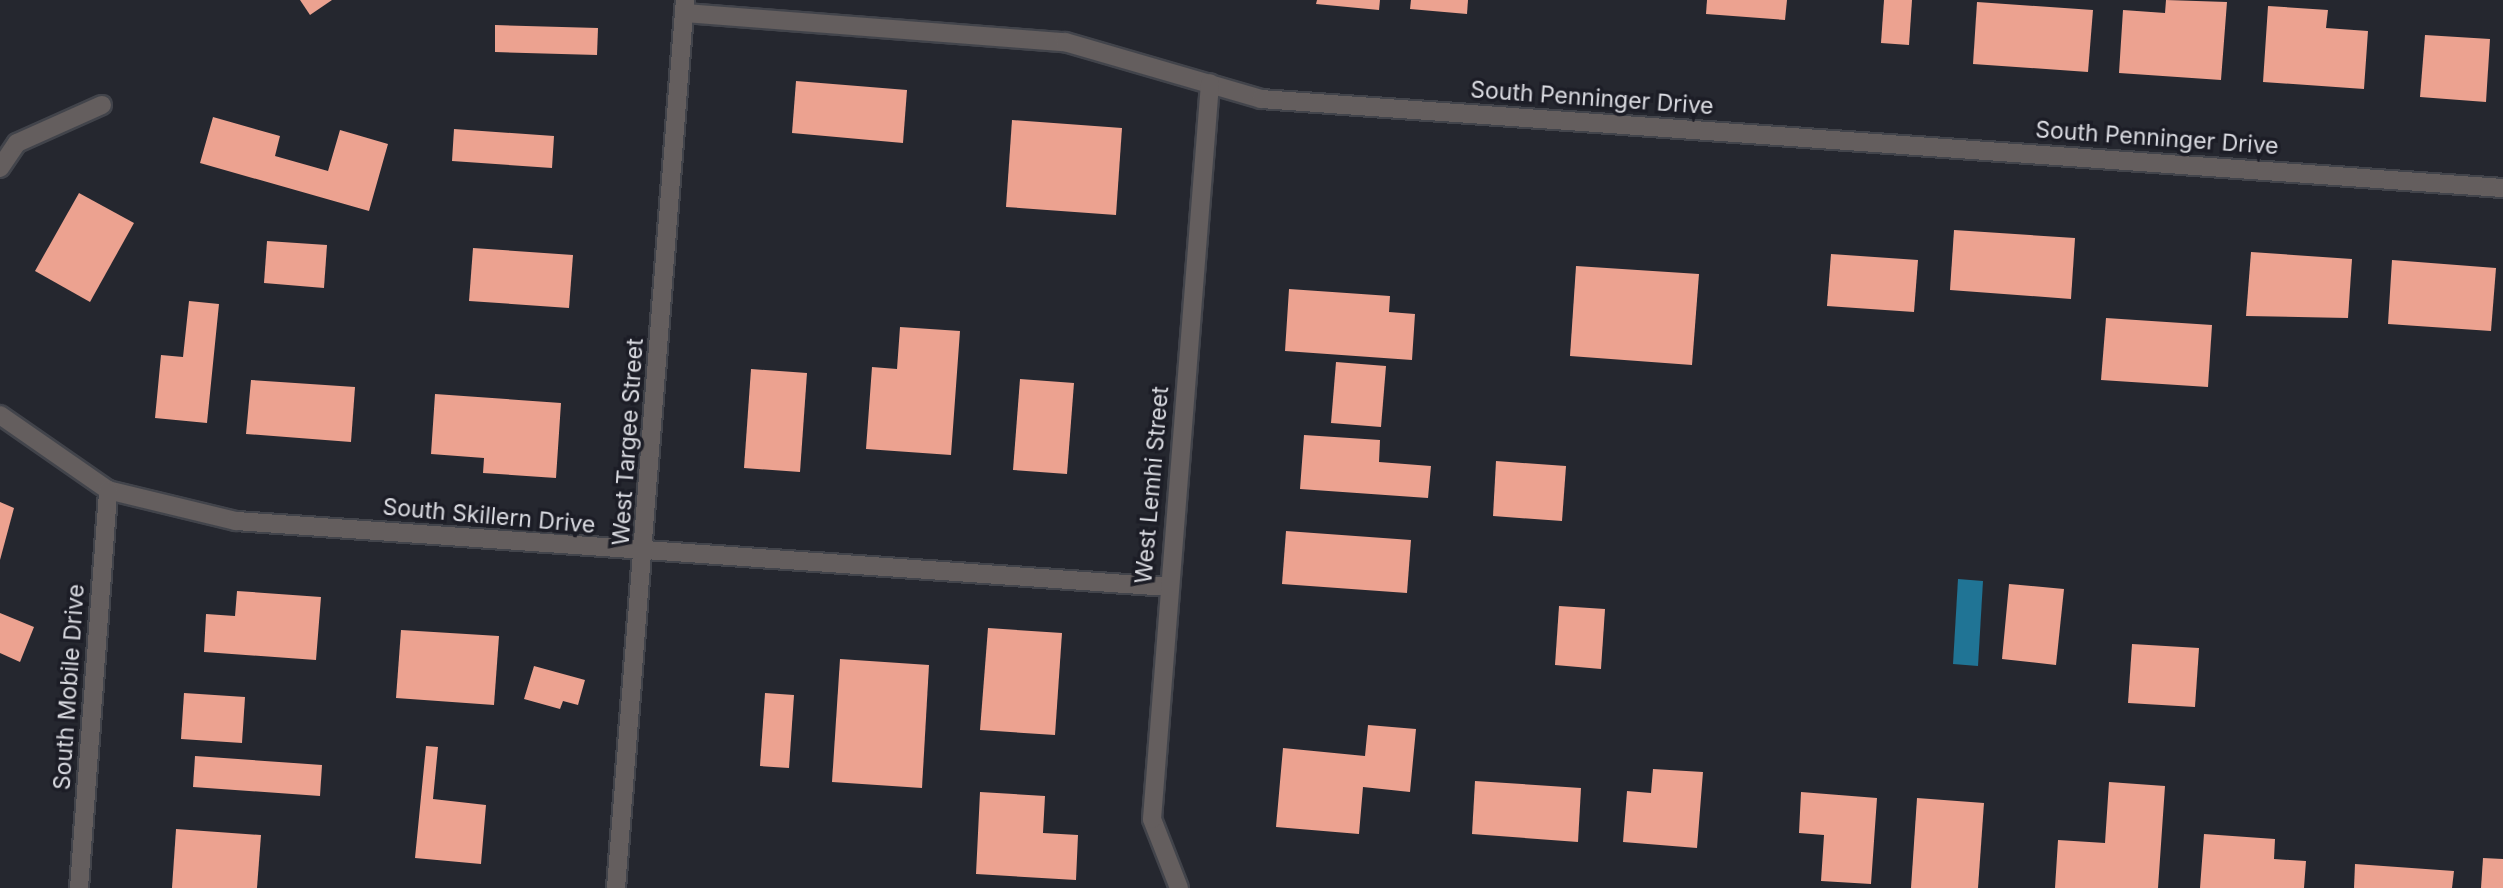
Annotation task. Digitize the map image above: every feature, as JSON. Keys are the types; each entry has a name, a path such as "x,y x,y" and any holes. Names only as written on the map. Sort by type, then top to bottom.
{"street":[{"name":"South Penninger Drive","path":"685,6 1065,42 1261,99 2503,188"},
{"name":"West Targee Street","path":"616,888 685,6"},
{"name":"West Lemhi Street","path":"1178,888 1152,819 1168,587 1210,83"},
{"path":"0,168 18,143 102,105"},
{"name":"South Skillern Drive","path":"0,415 108,490 236,521 644,553 1168,587"},
{"name":"South Mobile Drive","path":"79,888 108,490"}],"water":[{"path":"1958,579 1983,581 1978,666 1953,664"}],"building":[{"path":"300,0 332,0 310,15"},
{"path":"1317,0 1380,0 1379,10 1316,4"},
{"path":"1411,0 1468,0 1467,14 1410,9"},
{"path":"1707,0 1787,0 1785,20 1706,14"},
{"path":"1884,0 1912,0 1909,45 1881,43"},
{"path":"2166,0 2227,2 2221,80 2119,73 2123,10 2165,13"},
{"path":"1977,2 2093,10 2088,72 1973,64"},
{"path":"2268,6 2328,10 2326,28 2368,31 2364,89 2263,82"},
{"path":"495,25 598,28 597,55 495,52"},
{"path":"2425,35 2490,39 2486,102 2420,97"},
{"path":"796,81 907,90 903,143 792,133"},
{"path":"213,117 280,136 275,156 328,171 340,130 388,144 369,211 200,163"},
{"path":"1012,120 1122,128 1116,215 1006,207"},
{"path":"454,129 554,136 552,168 452,161"},
{"path":"79,193 134,223 90,302 35,271"},
{"path":"1954,230 2075,238 2071,299 1950,290"},
{"path":"267,241 327,245 324,288 264,283"},
{"path":"473,248 573,255 569,308 469,301"},
{"path":"2251,252 2352,259 2348,318 2246,316"},
{"path":"1831,254 1918,260 1914,312 1827,306"},
{"path":"2392,260 2496,268 2491,331 2388,324"},
{"path":"1576,266 1699,274 1692,365 1570,356"},
{"path":"1289,289 1390,296 1389,312 1415,314 1412,360 1285,351"},
{"path":"189,301 219,304 207,423 155,418 161,355 183,357"},
{"path":"2106,318 2212,325 2208,387 2101,380"},
{"path":"900,327 960,331 951,455 866,449 872,367 897,369"},
{"path":"1336,362 1386,366 1381,427 1331,423"},
{"path":"751,369 807,373 800,472 744,468"},
{"path":"1020,379 1074,383 1067,474 1013,470"},
{"path":"251,380 355,387 351,442 246,434"},
{"path":"435,394 561,403 556,478 483,473 484,458 431,454"},
{"path":"1304,435 1380,440 1379,462 1431,466 1428,498 1300,489"},
{"path":"1496,461 1566,466 1562,521 1493,516"},
{"path":"0,502 14,508 0,560"},
{"path":"1286,531 1411,540 1407,593 1282,584"},
{"path":"2009,584 2064,589 2056,665 2002,659"},
{"path":"237,591 321,597 316,660 204,652 206,614 235,616"},
{"path":"1559,606 1605,609 1601,669 1555,665"},
{"path":"0,613 34,627 20,662 0,653"},
{"path":"988,628 1062,633 1055,735 980,730"},
{"path":"401,630 499,636 494,705 396,698"},
{"path":"2132,644 2199,648 2195,707 2128,703"},
{"path":"840,659 929,665 922,788 832,782"},
{"path":"534,666 585,680 578,705 563,701 560,709 524,699"},
{"path":"184,693 245,697 242,743 181,739"},
{"path":"765,693 794,695 789,768 760,766"},
{"path":"1368,725 1416,729 1410,792 1363,787 1359,834 1276,827 1283,748 1365,756"},
{"path":"426,746 438,747 433,799 486,805 481,864 415,858"},
{"path":"195,756 322,765 320,796 193,787"},
{"path":"1653,769 1703,772 1697,848 1623,842 1627,791 1651,793"},
{"path":"1475,781 1581,788 1578,842 1472,834"},
{"path":"2109,782 2165,786 2158,888 2055,888 2058,840 2105,843"},
{"path":"980,792 1045,796 1043,833 1078,835 1076,880 976,874"},
{"path":"1801,792 1877,798 1871,884 1821,881 1824,835 1799,833"},
{"path":"1917,798 1984,803 1978,888 1911,888"},
{"path":"176,829 261,835 257,888 172,888"},
{"path":"2204,834 2275,839 2274,859 2306,861 2304,888 2200,888"},
{"path":"2483,858 2503,859 2503,888 2481,888"},
{"path":"2355,864 2454,871 2452,888 2354,888"}]}
